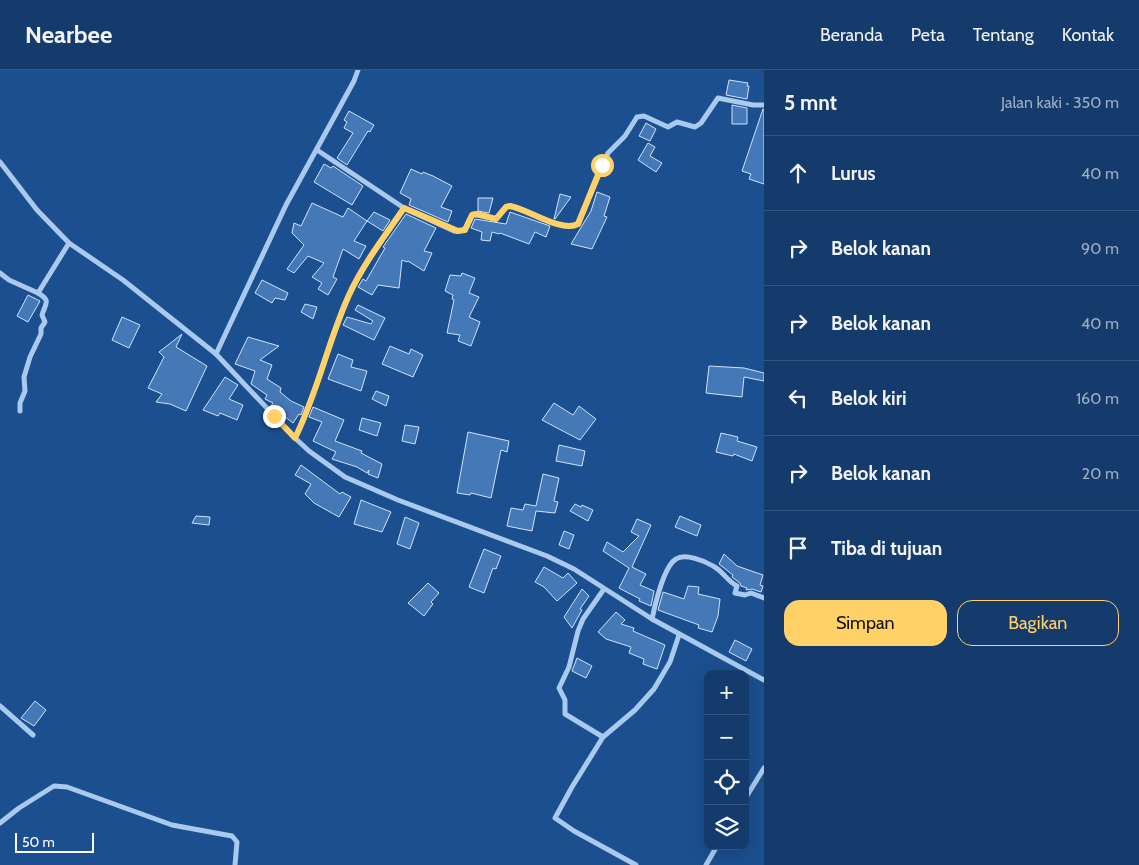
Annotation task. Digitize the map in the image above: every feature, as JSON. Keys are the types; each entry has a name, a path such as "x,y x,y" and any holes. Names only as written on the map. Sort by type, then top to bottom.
{"street":[{"path":"216,354 286,206 354,81 358,70"},
{"path":"317,150 404,208 458,231 465,230 472,215 477,214 496,219 506,207 510,206 561,225 572,227 578,224 608,153 625,136 637,117 644,116 668,127 677,122 695,127 701,123 718,98 753,105 764,104"},
{"path":"0,162 37,210 69,243 123,280 216,354 295,438 309,451 345,477 398,500 547,556 574,569 652,620 764,680"},
{"path":"295,438 316,388 334,330 350,294 370,258 404,208"},
{"path":"38,293 69,243"},
{"path":"0,273 9,280 38,293 46,298 47,301 42,315 45,322 41,328 41,334 24,377 25,391 20,403 20,411"},
{"path":"652,620 662,580 671,564 681,557 713,566 726,579 737,586 735,592 745,596 750,593 764,598"},
{"path":"603,737 564,714 565,700 559,688 569,666 583,619 604,589"},
{"path":"636,865 574,831 555,818 603,737 635,710 654,690 670,662 679,634"},
{"path":"0,706 33,735"},
{"path":"749,792 764,768"},
{"path":"0,822 54,786 67,787 172,825 232,836 237,842 235,865"},
{"path":"706,865 715,850"}],"building":[{"path":"729,80 748,83 747,99 726,95"},
{"path":"732,105 747,108 747,124 732,124"},
{"path":"763,109 764,184 749,179 751,174 742,171"},
{"path":"349,111 374,125 370,132 368,131 347,165 337,158 353,133 344,128 347,122 344,120"},
{"path":"646,123 656,129 650,141 639,136"},
{"path":"648,143 655,147 650,156 662,163 656,172 638,160"},
{"path":"324,164 331,168 333,166 363,186 352,205 314,182"},
{"path":"411,169 433,176 452,186 441,207 452,211 448,222 409,205 411,199 400,193"},
{"path":"597,192 610,197 604,216 607,217 592,249 571,244 591,211"},
{"path":"560,194 571,197 554,219"},
{"path":"478,198 493,198 489,213 478,211"},
{"path":"312,203 343,217 348,208 367,221 354,241 366,246 359,259 343,249 333,277 337,279 328,295 318,289 322,283 312,277 324,263 308,256 294,273 287,269 304,245 292,233 294,223 301,226"},
{"path":"374,212 390,220 383,231 367,221"},
{"path":"510,212 550,226 546,237 535,232 529,244 500,233 492,232 490,241 481,240 482,232 471,228 475,219 506,224"},
{"path":"406,214 436,228 424,251 432,253 424,271 408,261 402,260 399,288 378,285 372,295 358,287 363,279 366,281 385,248 383,247"},
{"path":"462,273 475,278 469,293 479,297 469,317 480,322 471,346 458,341 460,335 447,333 454,300 452,299 453,295 445,291 450,275 461,276"},
{"path":"262,280 288,293 285,300 275,298 272,303 255,293"},
{"path":"28,295 40,301 28,322 17,316"},
{"path":"305,304 317,307 313,319 301,312"},
{"path":"358,305 385,318 374,340 343,325 347,317 371,324 373,321 355,310"},
{"path":"122,317 140,325 129,348 112,340"},
{"path":"182,334 176,347 207,366 186,411 170,404 156,402 162,394 148,388 164,357 159,352"},
{"path":"248,337 279,346 260,360 272,365 267,379 281,388 280,392 291,401 304,407 301,415 299,414 293,423 271,406 273,403 265,399 267,395 251,384 255,371 235,364"},
{"path":"390,346 409,354 411,349 423,355 413,377 382,364"},
{"path":"338,354 353,360 351,367 367,371 361,391 328,379"},
{"path":"709,366 744,368 764,373 764,381 744,377 742,397 706,393"},
{"path":"225,377 238,385 229,399 243,405 237,420 220,413 218,416 203,410"},
{"path":"376,391 389,396 386,406 372,399"},
{"path":"554,403 573,415 579,406 596,419 580,440 542,420"},
{"path":"313,407 344,420 335,441 362,451 361,453 382,464 378,478 368,474 369,470 367,473 357,467 332,459 336,452 313,441 322,422 309,417"},
{"path":"362,418 381,423 377,436 359,430"},
{"path":"405,425 419,427 415,444 402,441"},
{"path":"468,432 509,441 507,452 501,450 491,498 471,493 470,495 457,493"},
{"path":"721,433 738,437 737,441 757,447 752,461 734,454 733,456 716,452"},
{"path":"559,445 585,451 582,466 556,461"},
{"path":"301,465 340,494 342,492 351,497 339,517 314,503 305,494 311,484 295,475"},
{"path":"543,474 559,478 554,501 558,502 555,513 536,511 532,531 507,526 511,508 523,510 525,504 536,506"},
{"path":"361,500 391,512 382,532 354,524"},
{"path":"575,504 593,510 588,521 570,511"},
{"path":"196,516 210,517 209,525 192,523"},
{"path":"680,516 701,525 697,536 675,527"},
{"path":"405,517 419,523 410,549 397,544"},
{"path":"637,519 651,525 632,567 646,574 640,585 654,591 651,606 639,601 640,599 619,588 629,568 603,551 607,542 623,552 639,536 631,532"},
{"path":"564,531 574,535 569,549 559,545"},
{"path":"484,549 501,556 496,569 493,568 484,593 469,587"},
{"path":"724,554 737,566 763,575 760,585 763,586 761,592 752,589 746,590 747,588 741,586 732,577 733,575 719,564"},
{"path":"544,567 563,578 568,573 577,583 557,601 544,587 535,582"},
{"path":"428,583 439,593 431,602 433,604 424,616 408,603"},
{"path":"688,586 699,587 698,594 720,599 718,616 712,632 698,628 699,625 658,610 663,592 684,599"},
{"path":"582,589 589,596 580,609 582,610 572,628 564,617"},
{"path":"616,612 625,620 621,624 634,628 633,631 665,645 657,669 643,664 644,659 629,653 631,647 606,639 598,632"},
{"path":"735,640 752,649 746,661 729,652"},
{"path":"577,658 592,666 586,678 572,671"},
{"path":"35,701 46,710 34,726 21,718"}],"route":[{"path":"274,416 295,438 319,381 334,330 350,294 370,258 404,208 454,231 465,230 474,214 496,219 506,207 510,206 561,225 572,227 578,224 602,165"}]}
